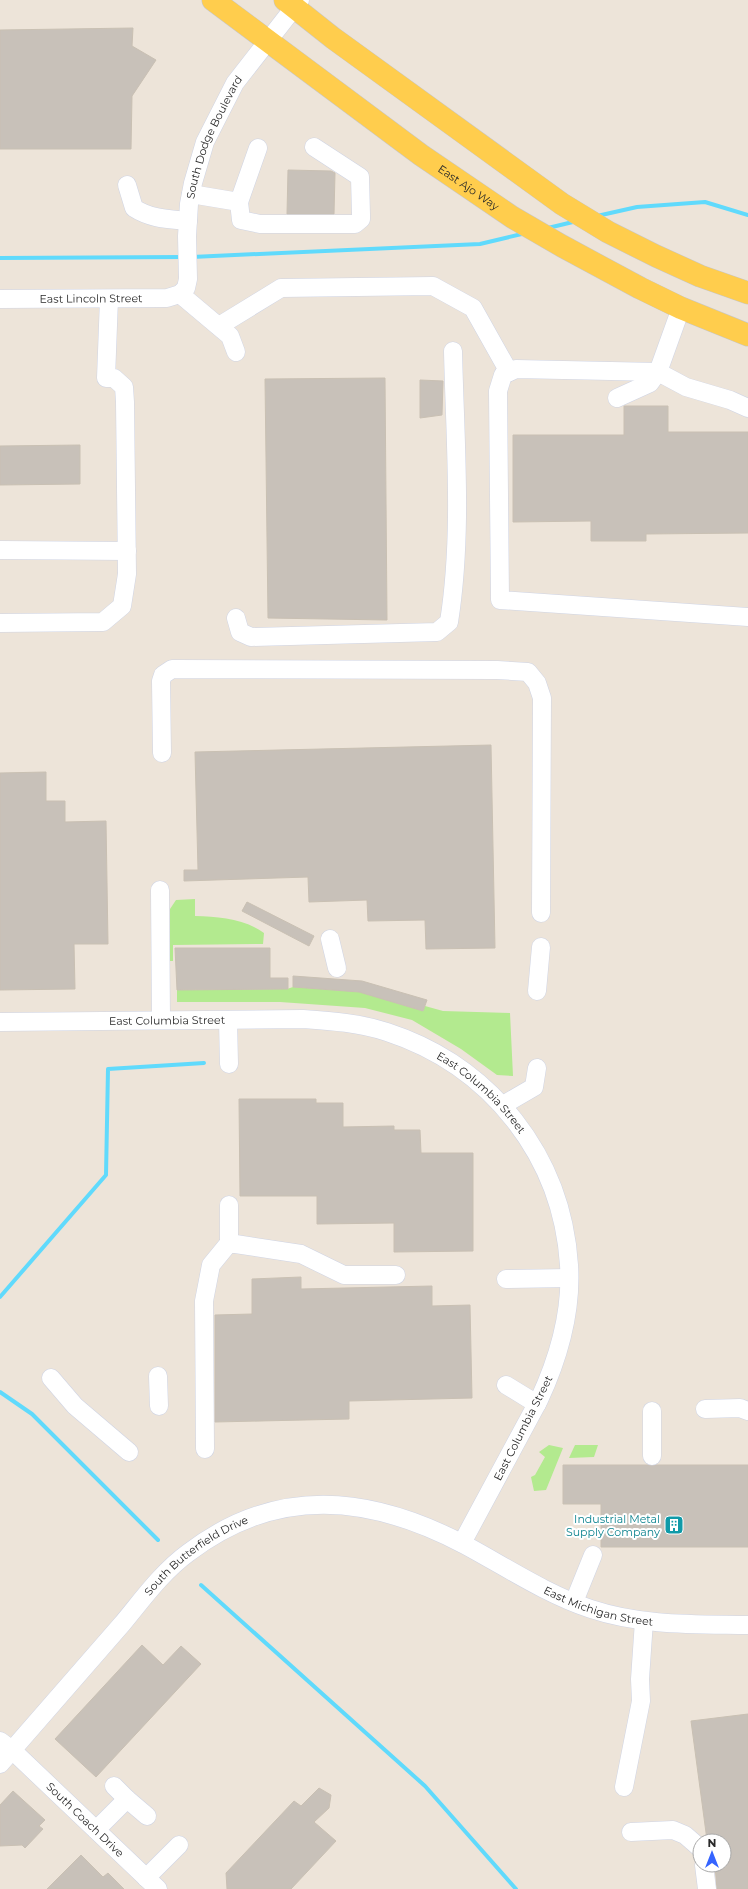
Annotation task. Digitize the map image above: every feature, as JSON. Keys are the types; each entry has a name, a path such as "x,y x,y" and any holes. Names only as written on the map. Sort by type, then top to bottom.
{"main road":[{"name":"East Ajo Way","path":"213,0 421,155 512,217 640,288 681,308 748,335"},
{"path":"294,2 333,38 562,204 608,232 700,276 748,293"}],"street":[{"name":"South Dodge Boulevard","path":"185,299 188,270 188,229 191,194 205,142 215,119 235,83 269,41 294,2"},
{"path":"258,148 239,202 240,220 260,224 355,224 361,219 360,178 314,147"},
{"path":"127,184 134,208 145,215 188,229"},
{"path":"191,194 239,202"},
{"path":"219,326 281,288 433,286 473,308 509,372"},
{"name":"East Lincoln Street","path":"0,299 185,299"},
{"path":"0,623 103,622 122,606 127,574 125,402 124,387 114,378 106,378 109,299"},
{"path":"185,299 230,336 236,352"},
{"path":"617,398 650,383 658,372 681,308"},
{"path":"236,618 240,632 251,637 437,632 449,622 453,595 457,508 453,351"},
{"path":"748,408 730,400 686,387 658,372 516,369 503,375 498,391 500,600 748,617"},
{"path":"0,550 127,551"},
{"path":"162,753 161,681 163,675 172,670 498,670 528,672 538,683 542,698 541,912"},
{"path":"160,890 161,1020"},
{"path":"330,939 337,968"},
{"path":"538,991 541,947"},
{"name":"East Columbia Street","path":"0,1022 304,1019 344,1022 386,1032 421,1045 453,1063 479,1082 503,1106 528,1137 547,1175 564,1226 569,1278 564,1326 550,1377 462,1543"},
{"path":"228,1020 229,1064"},
{"path":"503,1106 534,1087 538,1068"},
{"path":"205,1449 204,1302 211,1265 229,1243 229,1205"},
{"path":"229,1243 301,1254 344,1275 396,1275"},
{"path":"506,1279 569,1278"},
{"path":"158,1376 159,1406"},
{"path":"51,1378 75,1406 129,1452"},
{"path":"506,1385 537,1404"},
{"path":"705,1409 740,1408 748,1411"},
{"path":"652,1411 652,1456"},
{"name":"South Butterfield Drive","path":"0,1764 6,1746 170,1569 186,1554 223,1529 244,1519 294,1506 313,1504 346,1505 369,1508 409,1519 462,1543"},
{"name":"East Michigan Street","path":"462,1543 559,1596 590,1609 619,1617 644,1621 683,1624 748,1625"},
{"path":"574,1602 593,1555"},
{"path":"624,1787 642,1701 640,1679 644,1621"},
{"name":"South Coach Drive","path":"0,1726 6,1746 154,1886"},
{"path":"114,1786 146,1816"},
{"path":"96,1830 127,1799"},
{"path":"631,1832 673,1830 685,1835 692,1841"},
{"path":"154,1886 179,1845"},
{"path":"705,1873 707,1889"}],"green space":[{"path":"195,899 195,916 231,919 248,924 264,933 263,944 173,945 173,961 170,961 170,909 176,900"},
{"path":"293,987 362,992 423,1011 425,1006 443,1011 510,1013 513,1076 497,1075 461,1049 412,1020 365,1008 280,1002 177,1002 177,990 287,989"},
{"path":"549,1445 563,1448 546,1490 534,1491 531,1477 535,1475 545,1457 539,1452"},
{"path":"575,1445 598,1445 594,1457 569,1458"}],"building":[{"path":"133,28 132,46 156,60 132,96 131,149 0,149 0,30"},
{"path":"288,170 331,171 335,173 334,214 287,214"},
{"path":"385,378 387,620 268,618 265,379"},
{"path":"420,380 443,381 442,415 420,418"},
{"path":"624,406 668,406 668,432 748,432 748,533 646,534 646,541 591,541 591,521 513,522 513,435 624,435"},
{"path":"80,445 80,484 0,485 0,446"},
{"path":"491,745 495,948 426,949 425,920 368,921 367,900 309,902 308,877 184,881 184,870 198,870 195,752"},
{"path":"46,772 46,801 65,801 65,822 106,821 108,944 74,944 75,989 0,990 0,773"},
{"path":"247,902 314,936 309,946 242,911"},
{"path":"175,948 270,948 270,978 288,978 288,989 177,990"},
{"path":"293,976 362,981 427,1000 423,1011 359,992 293,987"},
{"path":"239,1099 316,1099 316,1103 343,1103 343,1127 394,1126 394,1130 420,1130 421,1153 473,1153 473,1251 394,1252 394,1223 317,1224 317,1196 240,1196"},
{"path":"301,1277 301,1289 432,1286 432,1306 470,1305 472,1398 349,1401 349,1419 215,1422 215,1315 252,1314 252,1279"},
{"name":"Industrial Metal Supply Company","path":"563,1465 748,1465 748,1547 601,1547 601,1504 563,1504"},
{"path":"142,1645 163,1665 181,1646 201,1664 96,1777 55,1739"},
{"path":"748,1714 748,1889 717,1889 716,1873 732,1873 732,1833 706,1833 691,1721"},
{"path":"319,1788 331,1795 329,1808 314,1822 336,1841 291,1889 227,1889 226,1873 294,1801 301,1806"},
{"path":"13,1791 45,1820 39,1826 43,1829 25,1848 22,1845 0,1846 0,1805"},
{"path":"81,1855 103,1877 108,1873 124,1889 47,1889"}],"waterway":[{"path":"597,216 637,207 705,202 748,215"},
{"path":"548,228 577,221"},
{"path":"192,257 480,244 526,233"},
{"path":"0,258 184,257"},
{"path":"0,1297 106,1175 108,1069 204,1063"},
{"path":"0,1392 32,1414 158,1540"},
{"path":"201,1585 425,1786 516,1889"}],"place":[{"name":"Industrial Metal Supply Company","path":"674,1525"}]}
